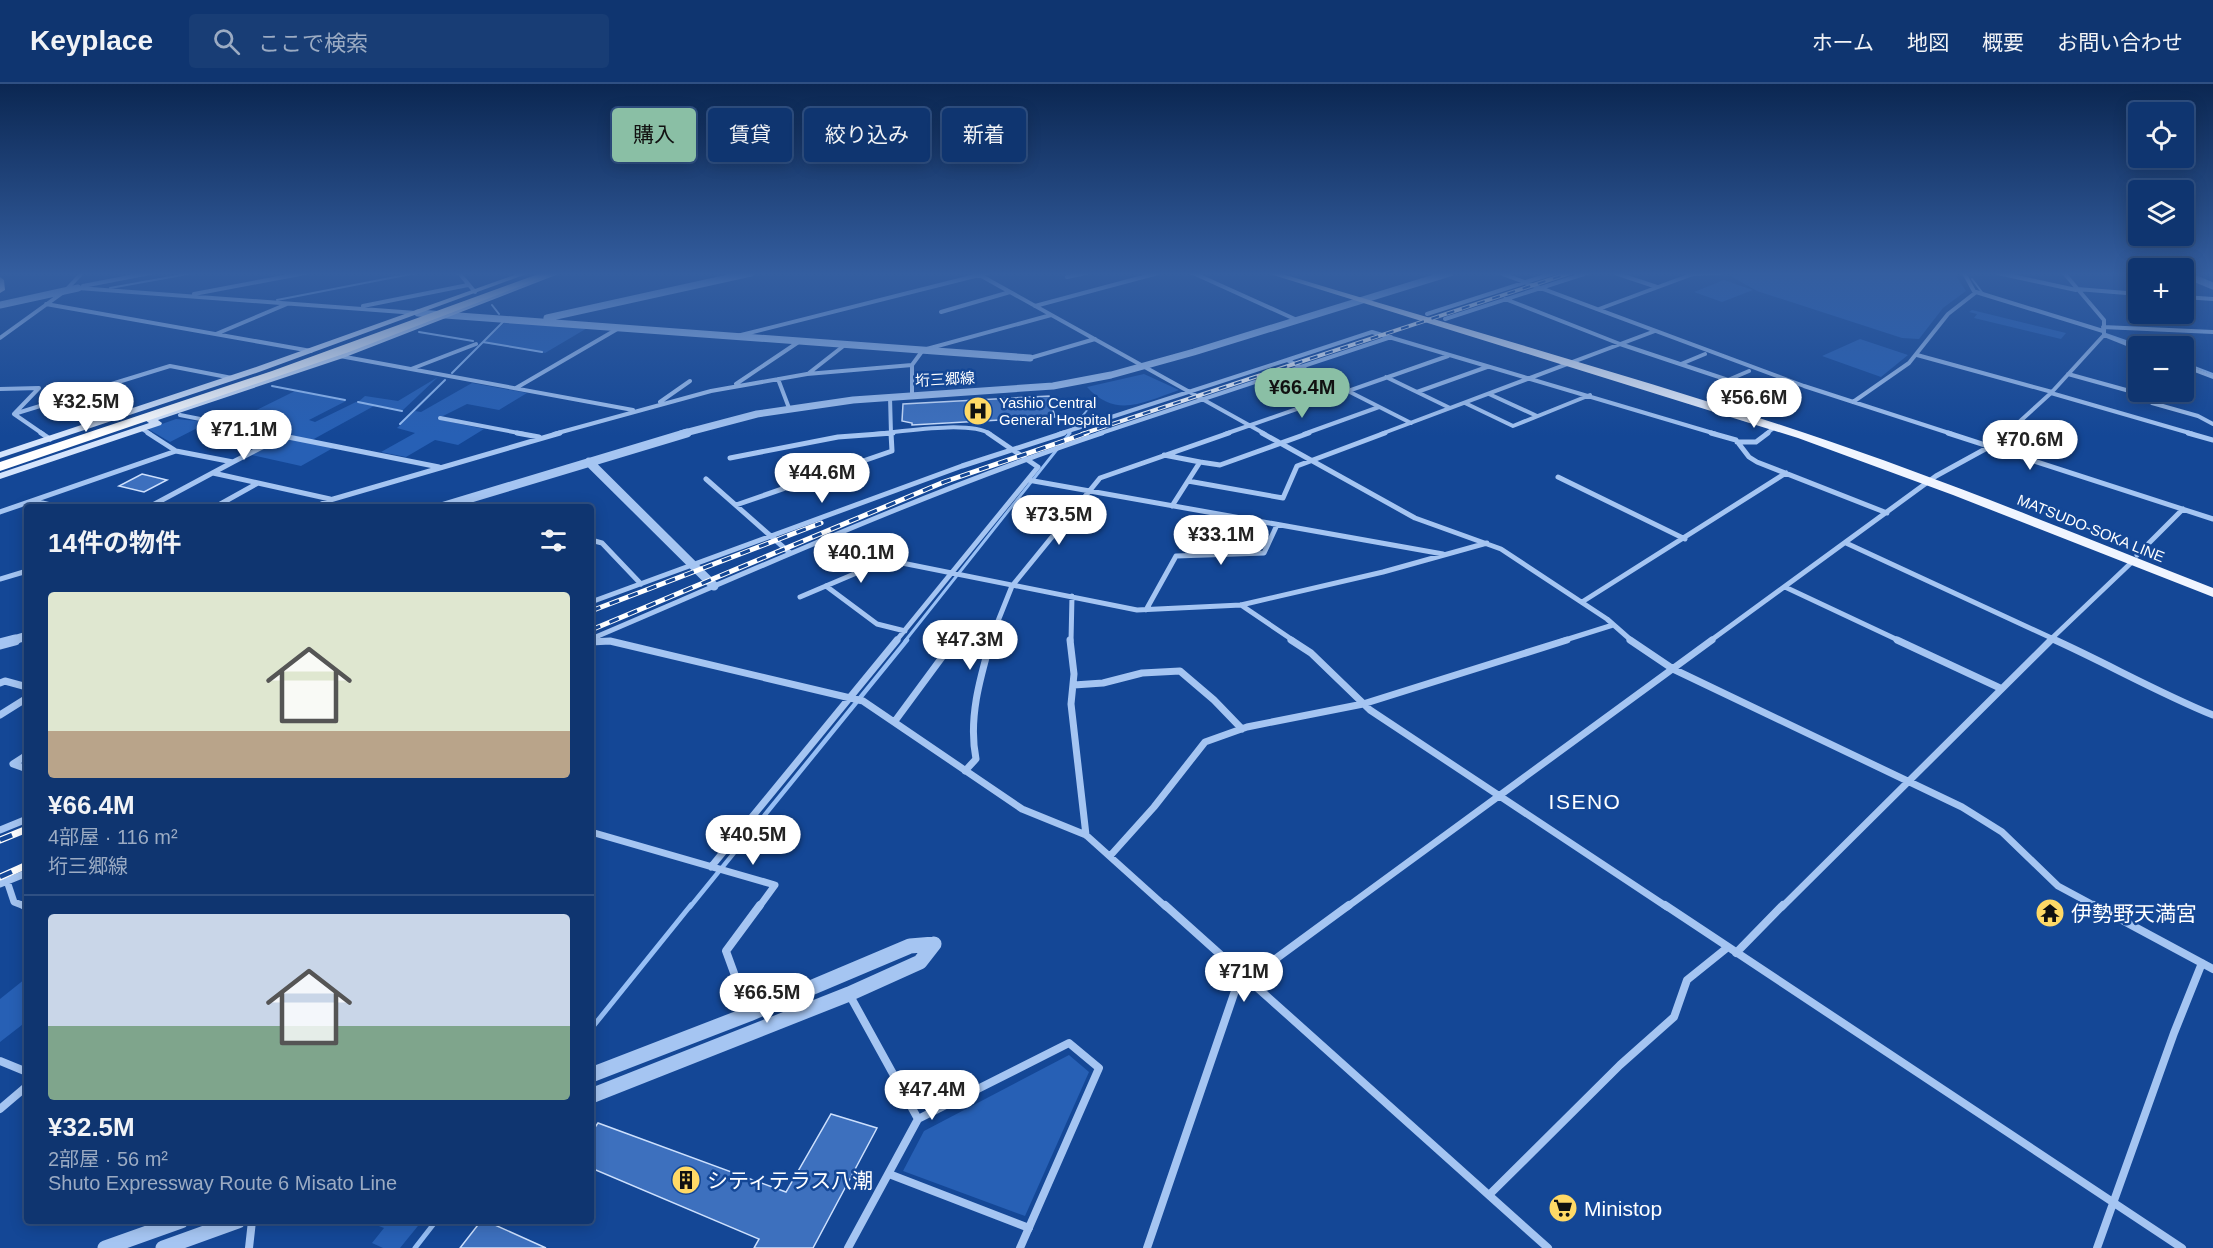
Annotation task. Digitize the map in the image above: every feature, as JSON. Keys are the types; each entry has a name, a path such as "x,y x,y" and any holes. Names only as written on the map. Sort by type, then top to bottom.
{"highway":[{"path":"0,471 259,380 396,327"},
{"path":"0,471 401,327"},
{"path":"0,458 218,385 291,374"}],"main road":[{"path":"0,458 377,327"},
{"path":"0,471 291,374 417,327"},
{"name":"MATSUDO-SOKA LINE","path":"1460,327 1744,410 1932,479 2135,558 2213,585"},
{"name":"MATSUDO-SOKA LINE","path":"1470,327 1932,479"},
{"path":"0,471 180,415 291,374"},
{"name":"MATSUDO-SOKA LINE","path":"2135,558 2213,593"}],"street":[{"path":"0,338 14,327"},
{"path":"178,327 310,351"},
{"path":"216,334 232,327"},
{"path":"516,389 618,327"},
{"path":"623,327 1030,358 1095,339"},
{"path":"737,336 764,327"},
{"path":"912,396 912,365 923,350 1006,327"},
{"path":"1074,327 1415,518 1507,552 1582,602 1673,669 1989,822 2058,886 2213,969"},
{"name":"垳三郷線","path":"451,504 716,424 789,408 890,397 1053,386 1143,367 1273,327"},
{"path":"1578,327 1728,380 1749,370"},
{"path":"1648,327 1804,387 2213,519"},
{"path":"1853,402 1910,363 1938,327"},
{"path":"2092,327 2128,343"},
{"path":"1147,1248 1236,988 1932,479 1991,447 2024,420 2068,374 2103,331 2103,327"},
{"path":"1188,481 1283,498 1297,466 1655,330"},
{"path":"2103,331 2213,332"},
{"path":"594,601 1012,449 1372,332 1590,395 1737,442 1756,442 1775,427"},
{"path":"594,640 887,512 1026,458 1391,337"},
{"path":"732,387 800,341"},
{"path":"410,369 476,344"},
{"path":"807,374 846,344"},
{"path":"1681,364 1705,354"},
{"path":"1917,355 2213,440"},
{"path":"340,356 637,410"},
{"path":"965,771 976,759 974,718 988,649 1012,586 1100,477 1449,356"},
{"path":"1287,360 1411,423"},
{"path":"321,504 439,467 655,405 732,387 807,374 912,365"},
{"path":"14,414 170,366 233,378"},
{"path":"1417,392 1489,366"},
{"path":"2194,370 2213,377"},
{"path":"2068,374 2155,398 2152,403 2198,416 2213,424"},
{"path":"1386,378 1450,408"},
{"path":"778,379 789,408"},
{"path":"655,405 690,381"},
{"path":"0,388 39,388 14,414"},
{"path":"1489,394 1537,417"},
{"path":"1465,403 1513,426 1590,395"},
{"path":"736,505 892,450 890,397"},
{"path":"1163,455 1220,465 1379,407"},
{"path":"14,414 50,439"},
{"path":"180,415 439,467"},
{"path":"440,418 542,438"},
{"path":"711,867 1038,467 984,430 966,427 892,432 806,442 730,458"},
{"path":"141,428 176,451 233,462"},
{"path":"154,504 285,436"},
{"path":"1737,442 1749,457 1887,513"},
{"path":"0,512 176,451"},
{"path":"589,462 714,586"},
{"path":"1172,506 1200,462"},
{"path":"213,473 330,500"},
{"path":"1582,602 1685,539 1786,473"},
{"path":"1558,477 1685,539"},
{"path":"706,478 790,553"},
{"path":"1028,480 1448,554"},
{"path":"220,504 258,483"},
{"path":"33,501 46,504"},
{"path":"1736,953 2000,688 2183,509"},
{"path":"1146,610 1176,556 1264,553 1277,525"},
{"path":"594,541 602,543 640,584"},
{"path":"800,597 887,560 1137,610 1241,605 1383,572 1487,543"},
{"path":"1846,543 2133,676 2171,698 2213,715"},
{"path":"0,579 24,572"},
{"path":"826,586 877,624 905,631"},
{"path":"1785,587 2000,688"},
{"path":"1072,596 1070,635 1074,685 1071,704 1086,835"},
{"path":"1241,605 1311,653 1370,711 2182,1248"},
{"path":"1110,856 1154,807 1205,742 1242,729 1363,704 1613,625"},
{"path":"0,642 24,635"},
{"path":"594,641 610,640 863,701 1030,814 1086,835 1548,1248"},
{"path":"895,721 954,641 988,649"},
{"path":"1074,685 1103,683 1142,673 1180,671 1214,700 1242,729"},
{"path":"0,682 5,681 24,686"},
{"path":"0,715 24,700"},
{"path":"24,757 13,764 24,768"},
{"path":"0,830 24,820"},
{"path":"594,833 775,885 726,951 749,1014"},
{"path":"24,874 4,882 14,903 24,906"},
{"path":"594,1074 749,1014 910,946 934,944 920,962 849,994 594,1095"},
{"path":"1489,1195 1620,1065 1674,1017 1687,980 1728,947"},
{"path":"2097,1248 2174,1033 2202,963"},
{"path":"849,994 918,1119"},
{"path":"848,1248 918,1119 1069,1042 1099,1068 1020,1248"},
{"path":"0,1061 24,1071"},
{"path":"0,1109 24,1089"},
{"path":"889,1174 1029,1228"},
{"path":"105,1248 173,1224"},
{"path":"163,1248 230,1224"},
{"path":"249,1248 252,1224"}],"shaded area":[{"path":"499,327 588,327 545,353 483,343"},
{"path":"1869,327 1928,327 1919,339 1902,338"},
{"path":"2013,327 2043,327 2066,333 2061,339"},
{"path":"1860,339 1908,355 1881,377 1822,356"},
{"path":"1144,374 1179,390 1142,403 1120,405 1109,403 1098,397 1087,387"},
{"path":"438,377 403,410 358,402 365,396 398,401"},
{"path":"472,383 527,393 499,410 467,404 437,419 484,429 458,445 435,440 406,457 381,452 415,433 397,428 415,411 421,412"},
{"path":"295,391 346,401 309,420 315,422 356,402 374,406 312,440 230,423"},
{"path":"176,419 209,422 170,442 148,429"},
{"path":"285,438 333,448 301,466 252,455"},
{"path":"24,980 24,1023 0,1042 0,999"},
{"path":"1069,1055 1089,1072 1025,1216 903,1171 924,1131"},
{"path":"374,1224 420,1224 400,1248 383,1248 372,1243 384,1228"}],"building":[{"name":"Yashio Central General Hospital","path":"1049,396 1055,417 912,425 912,423 902,421 903,404"},
{"path":"142,474 167,480 144,492 119,486"},
{"name":"シティテラス八潮","path":"831,1114 877,1128 813,1248 754,1248 759,1239 594,1169 594,1129 598,1123 786,1192"},
{"path":"479,1224 493,1224 546,1248 460,1248"}],"waterway":[{"path":"483,342 498,327"},
{"path":"419,332 473,341"},
{"path":"2103,333 2128,342"},
{"path":"452,373 483,342"},
{"path":"483,342 542,352"},
{"path":"2194,367 2213,374"},
{"path":"400,424 445,380"},
{"path":"272,386 345,400"},
{"path":"358,402 402,411"},
{"path":"1068,434 1088,409"},
{"path":"905,641 1070,433"},
{"path":"690,907 907,640"},
{"path":"594,1025 691,905"},
{"path":"415,1248 434,1224"}],"railway":[{"path":"1082,434 1405,327"},
{"path":"594,629 944,482 1087,433"},
{"path":"594,610 821,523"},
{"path":"0,840 24,830"},
{"path":"0,877 24,866"}],"place":[{"name":"Yashio Central General Hospital","path":"978,411"},
{"name":"伊勢野天満宮","path":"2050,913"},
{"name":"シティテラス八潮","path":"686,1180"},
{"name":"Ministop","path":"1563,1208"}],"district":[{"name":"ISENO","path":"1585,801"}]}
